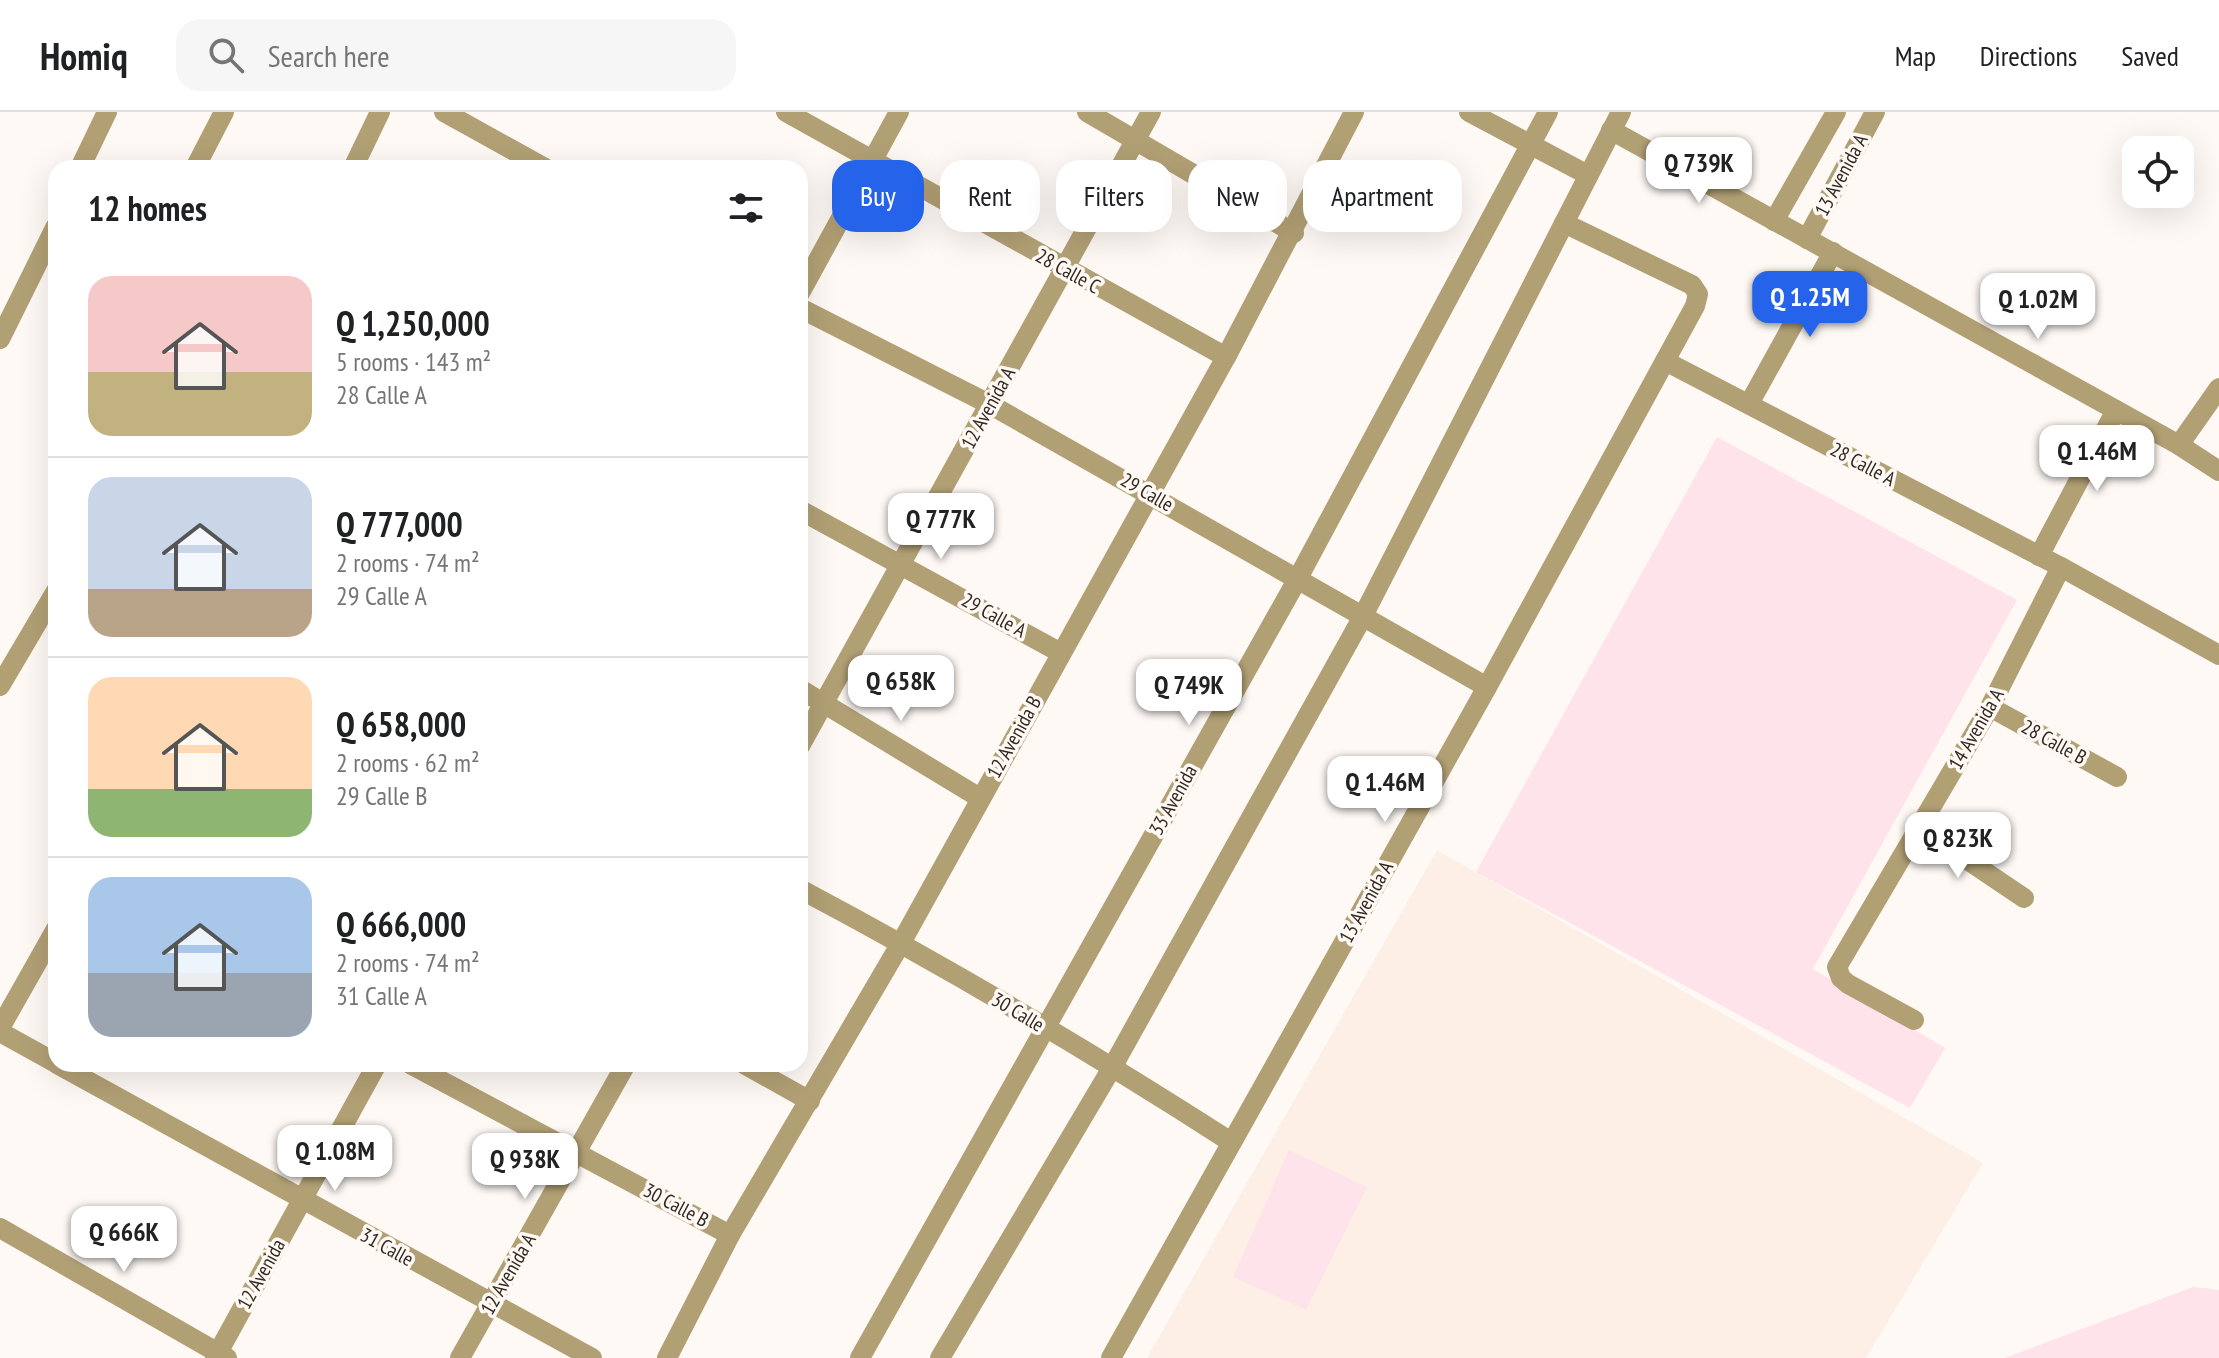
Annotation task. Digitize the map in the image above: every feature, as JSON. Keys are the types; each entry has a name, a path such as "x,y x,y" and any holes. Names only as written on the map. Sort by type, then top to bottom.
{"street":[{"path":"84,160 107,112"},
{"path":"199,160 224,112"},
{"path":"357,160 380,112"},
{"path":"444,112 531,160"},
{"name":"28 Calle C","path":"786,112 871,160"},
{"path":"874,160 899,112"},
{"path":"1087,112 1294,233"},
{"name":"12 Avenida A","path":"808,732 1151,112"},
{"name":"12 Avenida B","path":"667,1358 730,1235 901,943 1226,357 1294,233 1354,112"},
{"path":"1469,112 1588,175"},
{"name":"33 Avenida","path":"860,1358 1297,580 1548,112"},
{"path":"940,1358 1113,1066 1362,618 1621,112"},
{"name":"13 Avenida A","path":"1774,221 1836,112"},
{"name":"13 Avenida A","path":"1807,239 1875,112"},
{"path":"1611,130 2179,445 2219,471"},
{"name":"28 Calle C","path":"924,190 1226,357"},
{"name":"13 Avenida A","path":"1111,1358 1487,687 1695,306 1698,294 1683,279 1564,223"},
{"path":"808,279 834,232"},
{"path":"0,339 48,244"},
{"path":"1749,404 1833,252"},
{"name":"29 Calle","path":"808,312 991,405 1149,492 1362,618 1487,687"},
{"name":"28 Calle A","path":"1665,361 2069,571 2219,655"},
{"path":"2179,445 2219,388"},
{"path":"2039,556 2116,410"},
{"name":"29 Calle A","path":"808,514 1061,653"},
{"name":"14 Avenida A","path":"1914,1020 1848,984 1841,978 1837,967 2069,571"},
{"path":"0,686 48,605"},
{"path":"808,693 980,798"},
{"name":"28 Calle B","path":"1990,707 2117,777"},
{"path":"1917,826 2024,898"},
{"name":"30 Calle","path":"808,893 901,943 1113,1066 1231,1142"},
{"path":"0,1030 48,943"},
{"name":"31 Calle","path":"0,1030 48,1059"},
{"name":"31 Calle","path":"70,1072 592,1358"},
{"name":"12 Avenida","path":"220,1356 373,1072"},
{"name":"30 Calle B","path":"425,1072 730,1235"},
{"name":"12 Avenida A","path":"460,1358 622,1072"},
{"path":"758,1072 810,1101"},
{"path":"0,1228 220,1356"}],"shaded area":[{"path":"1717,437 2017,600 1813,969 1945,1048 1910,1108 1476,872"},
{"path":"1437,850 1983,1163 1866,1358 1147,1358"},
{"path":"1289,1150 1367,1187 1306,1310 1233,1277"},
{"path":"2193,1287 2219,1290 2219,1358 2005,1358"}]}
